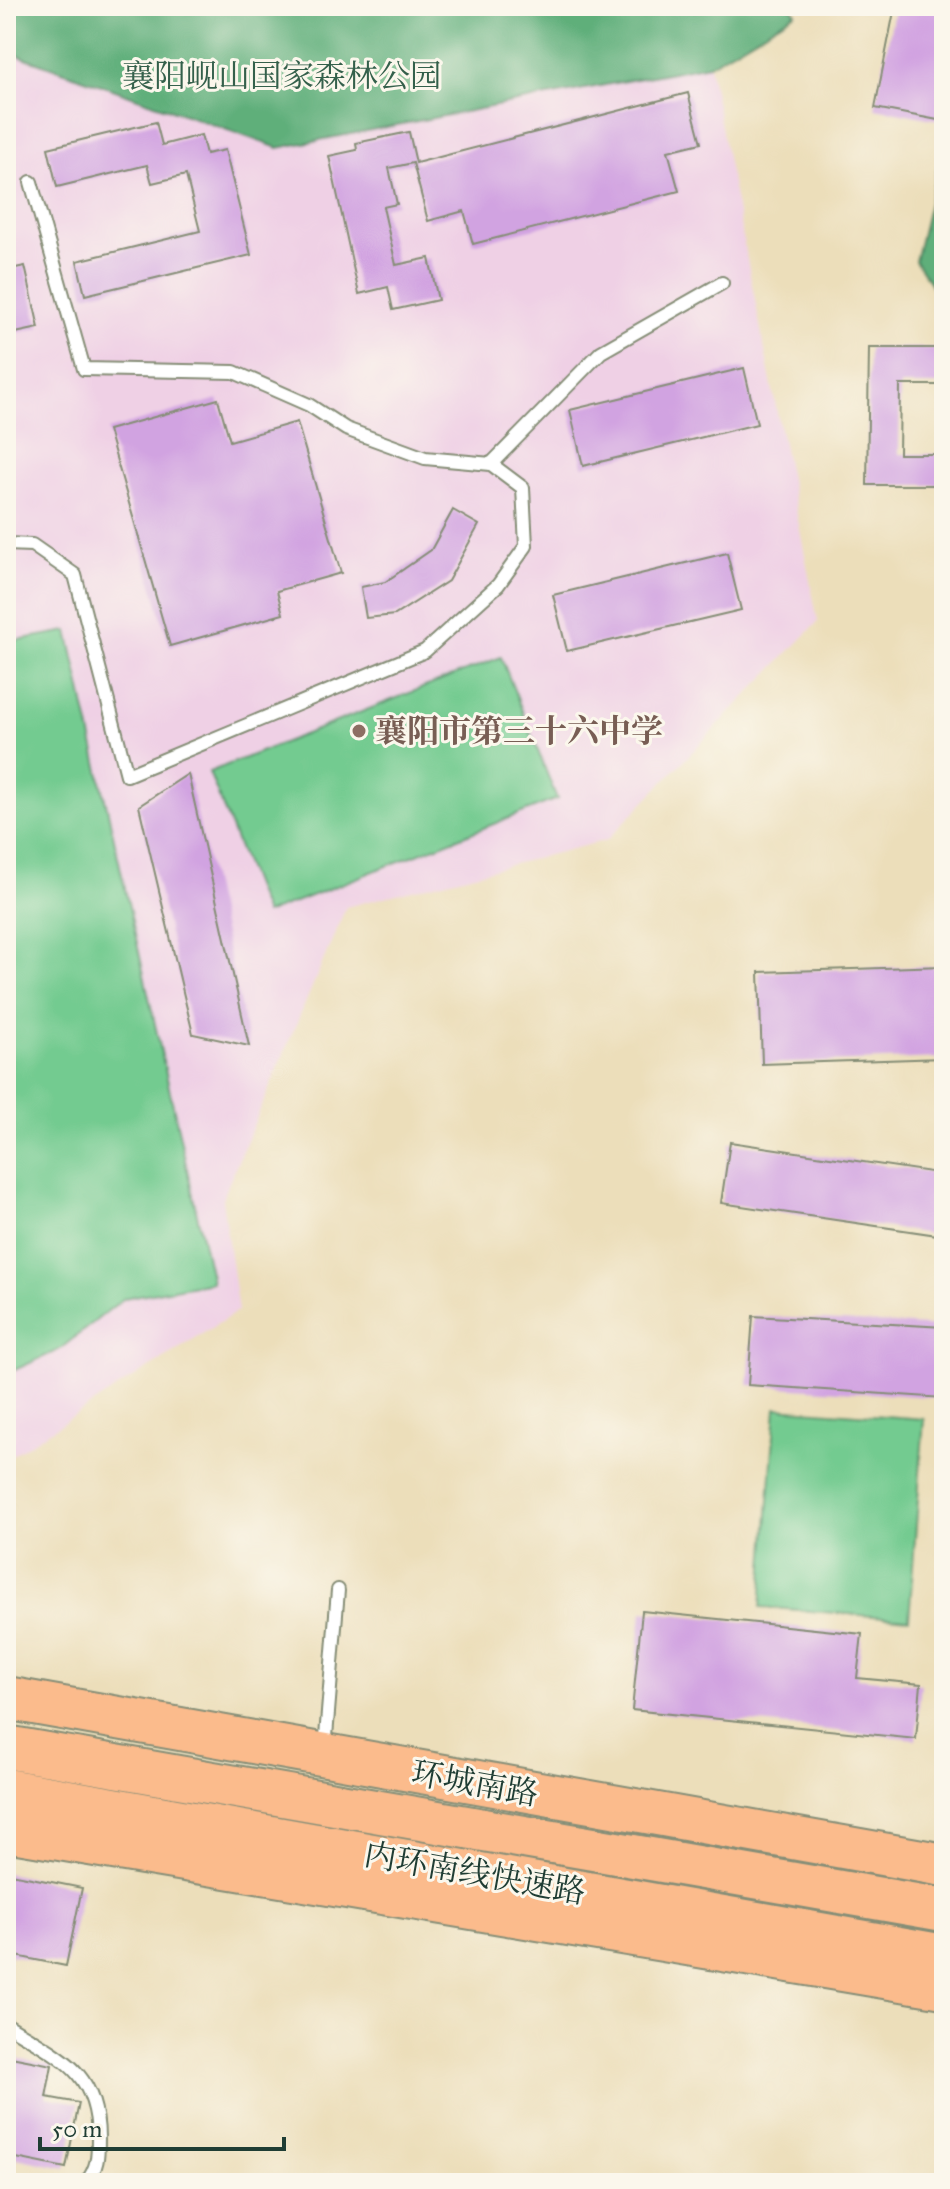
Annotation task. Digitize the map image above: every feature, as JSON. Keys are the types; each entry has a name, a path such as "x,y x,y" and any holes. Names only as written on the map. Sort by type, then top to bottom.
{"highway":[{"name":"环城南路","path":"6,1698 944,1865"},
{"name":"内环南线快速路","path":"6,1747 944,1910"},
{"name":"内环南线快速路","path":"6,1790 944,1956"},
{"path":"6,1830 944,1987"}],"lane":[{"path":"6,544 32,545 75,575 127,775 425,651 498,585 526,546 523,488 491,464 425,458 346,429 309,405 234,372 84,369 31,182"},
{"path":"491,464 601,352 722,283"},
{"path":"324,1756 338,1590"},
{"path":"6,2024 65,2061 86,2080 97,2116 98,2167 86,2183"}],"shaded area":[{"name":"襄阳市第三十六中学","path":"6,51 278,148 709,65 818,622 607,840 346,907 222,1199 238,1311 6,1459"}],"green space":[{"name":"襄阳岘山国家森林公园","path":"6,6 790,6 796,13 709,65 278,148 6,51"},
{"path":"944,141 944,282 932,286 915,261"},
{"path":"68,631 212,1282 124,1298 59,1350 6,1374 6,642"},
{"path":"501,657 557,799 265,914 209,772"},
{"path":"776,1408 924,1419 909,1619 761,1607"}],"building":[{"path":"895,6 944,6 944,88 938,120 875,108"},
{"path":"688,93 701,143 668,151 679,191 473,244 464,211 428,221 413,163 389,168 397,204 383,207 396,265 429,258 438,300 393,310 388,287 359,294 329,156 357,150 356,143 409,132 416,163"},
{"path":"156,122 162,145 201,135 206,154 225,150 251,255 85,295 77,261 200,231 186,175 152,183 147,165 57,187 48,148"},
{"path":"25,266 39,328 6,335 6,270"},
{"path":"869,348 944,348 944,385 900,385 899,454 944,454 944,485 867,485"},
{"path":"744,368 757,424 583,466 570,410"},
{"path":"218,399 230,441 297,422 341,573 277,591 283,614 170,646 108,430"},
{"path":"453,510 479,525 448,581 395,615 366,618 361,587 385,582 431,550"},
{"path":"727,553 741,610 567,651 553,595"},
{"path":"188,774 249,1046 193,1034 139,806"},
{"path":"944,966 944,1058 762,1064 759,972"},
{"path":"730,1142 944,1174 944,1236 721,1203"},
{"path":"753,1316 944,1327 944,1398 748,1385"},
{"path":"642,1611 862,1634 857,1678 921,1684 916,1739 632,1710"},
{"path":"6,1873 82,1888 66,1966 6,1954"},
{"path":"6,2056 52,2065 46,2097 79,2103 66,2168 6,2156"}],"place":[{"name":"襄阳市第三十六中学","path":"359,731"}]}
